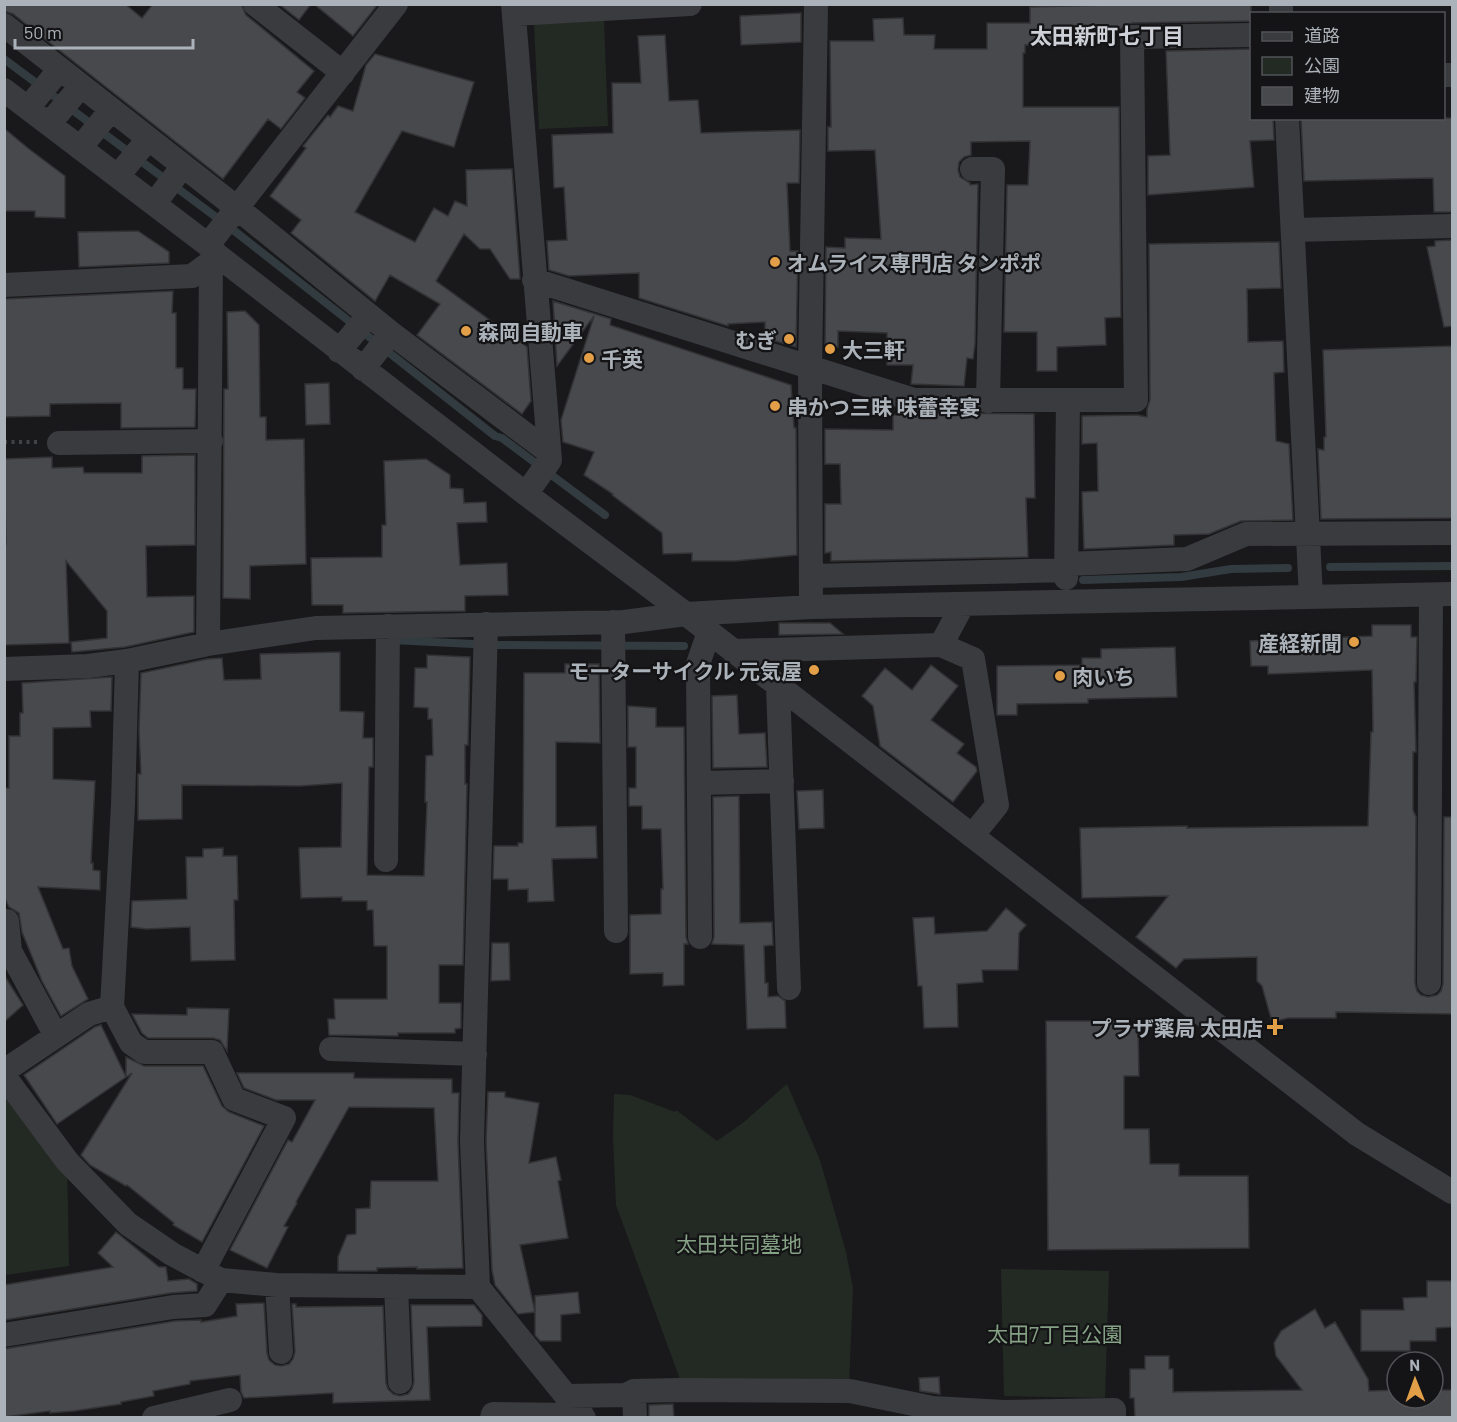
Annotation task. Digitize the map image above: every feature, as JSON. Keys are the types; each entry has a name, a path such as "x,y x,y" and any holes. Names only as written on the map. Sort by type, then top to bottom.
{"street":[{"path":"255,4 343,72"},
{"path":"4,285 192,276 214,248 237,208 396,4"},
{"path":"540,471 534,280 514,9 690,4"},
{"path":"811,607 810,369 816,4"},
{"path":"4,25 237,208 391,333 540,471 686,614 1357,1134 1452,1192"},
{"path":"534,280 914,400 1136,400 1132,37 1250,35"},
{"path":"34,100 59,70"},
{"path":"55,117 81,86"},
{"path":"4,90 34,100 160,197 214,248 369,361 540,471"},
{"path":"86,141 111,110"},
{"path":"1287,120 1311,597"},
{"path":"123,169 148,139"},
{"path":"160,197 183,166"},
{"path":"972,169 993,169 988,400"},
{"path":"1294,230 1452,226"},
{"path":"208,644 214,248"},
{"path":"345,343 369,315"},
{"path":"369,361 391,333"},
{"path":"1066,602 1068,400"},
{"path":"59,442 211,441"},
{"path":"811,576 1066,567 1187,559 1246,534 1452,533"},
{"path":"4,669 88,666 127,661 208,644 316,628 388,636 613,637 686,614 811,607 1442,594 1429,983"},
{"path":"941,645 963,604"},
{"path":"700,938 698,664 709,632"},
{"path":"386,860 388,636"},
{"path":"613,637 616,931"},
{"path":"485,638 472,1141 478,1287 583,1416"},
{"path":"733,651 941,645 973,659 997,806 972,836"},
{"path":"4,1335 173,1307 205,1305 212,1276 284,1118 234,1099 212,1052 144,1052 131,1043 112,1007 123,805 127,661"},
{"path":"778,686 789,988"},
{"path":"699,783 782,781"},
{"path":"7,921 10,951 56,1036"},
{"path":"4,1071 89,1014 112,1007"},
{"path":"331,1049 475,1054"},
{"path":"4,1076 67,1161 106,1203 128,1224 172,1254 212,1276 277,1284 478,1287"},
{"path":"277,1284 281,1352"},
{"path":"396,1286 400,1382"},
{"path":"568,1396 626,1395 634,1391 850,1391 933,1408 1004,1412 1114,1410 1114,1418"},
{"path":"634,1391 635,1418"},
{"path":"154,1418 230,1400"},
{"path":"492,1418 492,1414 583,1416"}],"path":[{"path":"4,442 59,442"}],"green space":[{"path":"604,20 608,126 539,129 534,23"},
{"name":"太田共同墓地","path":"787,1084 820,1160 846,1252 853,1288 849,1386 681,1382 616,1205 614,1094 630,1095 675,1112 676,1110 717,1141 744,1122"},
{"path":"20,1096 67,1161 69,1266 5,1275 4,1098"},
{"name":"太田7丁目公園","path":"1001,1269 1109,1271 1105,1398 1004,1396"}],"building":[{"path":"4,4 125,4 142,18 153,4 241,4 246,15 314,71 297,92 305,98 281,129 268,119 223,179 13,14 4,11"},
{"path":"279,4 311,4 299,20"},
{"path":"314,4 378,4 353,36"},
{"path":"1251,4 1250,21 1132,23 1121,29 1063,29 1063,45 1025,45 1023,107 1119,107 1121,317 1105,318 1106,345 1057,347 1057,371 1037,371 1037,332 1004,332 1007,185 1028,185 1030,141 971,142 971,155 959,162 960,177 970,185 978,184 975,344 973,359 967,358 964,386 911,384 913,365 887,365 887,333 838,331 838,347 825,347 826,247 845,248 845,238 881,239 875,150 828,151 828,127 831,127 830,41 874,41 873,19 903,18 904,35 935,35 934,49 987,49 987,23 1030,23 1030,7"},
{"path":"801,13 801,42 741,45 740,16"},
{"path":"665,35 669,101 698,100 701,133 800,130 799,183 787,183 790,251 798,251 796,347 765,338 765,322 728,324 728,326 639,298 639,273 569,276 549,270 547,241 567,240 564,187 554,188 552,135 613,133 612,83 641,83 638,36"},
{"path":"1250,49 1250,120 1273,120 1274,140 1250,141 1254,187 1148,195 1148,156 1170,155 1166,51"},
{"path":"375,54 474,82 454,147 402,131 355,212 415,242 434,208 448,216 455,201 467,206 466,170 512,169 520,279 510,279 490,249 480,249 464,234 436,281 527,347 531,401 522,414 417,335 440,304 390,275 375,301 291,233 301,220 270,196 306,148 303,146 328,115 330,117 338,106 353,111 366,65"},
{"path":"1445,118 1452,118 1452,212 1434,212 1433,178 1304,181 1301,120 1445,120"},
{"path":"5,129 65,176 65,218 35,217 35,211 5,211"},
{"path":"138,231 169,252 169,263 79,267 78,232"},
{"path":"1452,240 1452,326 1444,327 1427,247 1435,246 1435,241"},
{"path":"1279,242 1281,288 1247,289 1248,342 1283,341 1284,372 1274,373 1276,441 1289,444 1293,520 1241,521 1209,534 1174,535 1174,545 1084,549 1082,492 1098,491 1097,443 1082,444 1082,416 1137,415 1147,417 1150,400 1149,244"},
{"path":"173,291 172,313 176,313 176,368 183,368 183,389 196,389 195,427 121,428 121,403 50,404 50,416 4,417 4,299"},
{"path":"553,301 611,319 610,325 791,385 794,428 796,428 797,555 735,561 692,561 692,553 663,554 662,533 613,494 584,475 594,452 563,442 561,420 594,316 557,366"},
{"path":"245,311 259,325 260,417 266,417 266,440 304,439 306,564 250,566 250,599 223,598 224,389 228,389 227,312"},
{"path":"1452,346 1452,518 1321,519 1318,449 1324,450 1324,437 1326,437 1323,350"},
{"path":"329,383 330,424 306,425 305,384"},
{"path":"908,413 1034,414 1035,498 1026,498 1028,557 831,561 831,552 825,553 825,504 841,504 840,464 825,464 825,429 893,430 893,415 907,415"},
{"path":"195,455 195,545 146,546 147,597 194,596 194,632 125,647 72,652 71,642 107,638 107,611 66,561 69,643 4,645 4,544 6,544 4,459 52,457 52,468 83,467 84,473 142,473 142,456"},
{"path":"426,459 450,475 450,488 463,489 464,503 486,502 487,522 457,523 460,565 507,563 508,595 465,596 465,611 343,613 343,605 312,605 311,558 382,557 382,525 386,525 384,461"},
{"path":"779,623 830,623 843,634 779,635"},
{"path":"1372,625 1411,625 1411,637 1417,637 1416,682 1414,682 1416,752 1413,752 1413,810 1416,817 1415,983 1417,991 1428,997 1437,995 1443,984 1444,817 1452,817 1452,1014 1336,1012 1336,1018 1288,1018 1272,1022 1262,986 1257,981 1257,957 1184,959 1176,968 1136,937 1168,896 1082,898 1080,828 1368,826 1371,732 1373,732 1372,670 1268,674 1268,666 1251,666 1250,641 1372,636"},
{"path":"1175,647 1177,697 1088,699 1088,703 1017,704 1017,715 997,715 997,666 1082,665 1082,658 1101,658 1101,649"},
{"path":"340,652 340,711 364,712 363,738 373,738 373,767 369,767 367,875 424,876 426,756 433,755 432,719 428,719 428,708 414,707 415,668 427,668 427,655 470,657 468,745 465,745 465,784 467,784 463,965 439,965 439,1003 461,1003 461,1028 455,1029 455,1033 398,1033 398,1036 329,1035 328,1019 335,1019 334,999 387,999 387,946 374,946 373,910 367,910 367,901 342,901 342,897 301,898 299,848 341,847 342,783 300,786 182,785 182,819 138,820 138,774 141,774 139,731 141,673 222,658 224,680 261,679 260,654"},
{"path":"565,664 599,664 600,743 556,742 556,827 596,826 597,858 552,859 554,901 528,902 528,889 508,890 508,879 493,879 494,846 518,846 518,843 523,843 524,673 565,673"},
{"path":"931,665 958,686 931,720 964,744 957,753 976,767 977,771 953,802 880,746 873,706 862,696 885,668 912,690"},
{"path":"112,677 111,711 90,711 91,727 53,728 53,779 95,781 91,863 93,863 93,870 100,871 100,890 38,887 63,949 69,948 72,966 88,999 61,1016 42,981 22,932 19,913 9,907 4,896 4,788 9,788 9,736 20,736 20,713 23,713 22,683"},
{"path":"737,695 739,734 765,733 767,767 713,768 712,696"},
{"path":"628,706 656,708 656,727 684,727 686,937 688,944 684,944 684,985 663,986 663,973 630,974 630,915 661,914 661,889 663,889 661,829 642,829 642,806 629,806 629,788 636,788 636,747 628,747"},
{"path":"823,790 824,828 799,829 797,791"},
{"path":"739,796 740,923 772,922 773,945 764,946 765,983 768,983 768,997 778,996 785,1001 786,1028 747,1029 744,945 712,944 714,937 713,797"},
{"path":"223,848 223,856 237,856 238,900 234,900 235,960 191,961 190,927 146,929 131,927 132,901 187,899 186,857 203,857 203,849"},
{"path":"1006,908 1026,925 1019,933 1018,970 982,970 983,982 957,984 958,1027 924,1028 922,986 918,986 913,918 934,917 935,934 987,931"},
{"path":"492,943 509,943 510,980 491,981"},
{"path":"4,975 23,1005 4,1022"},
{"path":"187,1008 229,1009 227,1051 220,1040 213,1038 148,1038 142,1033 132,1014 187,1015"},
{"path":"1046,1021 1125,1021 1125,1026 1138,1025 1139,1076 1124,1076 1124,1129 1149,1129 1150,1164 1179,1164 1179,1176 1248,1176 1249,1248 1048,1250"},
{"path":"101,1025 126,1077 126,1057 144,1066 203,1066 222,1106 229,1112 264,1126 202,1242 173,1225 174,1223 127,1185 90,1165 81,1155 132,1073 57,1124 24,1075"},
{"path":"237,1073 354,1073 354,1078 452,1079 452,1093 459,1093 458,1142 463,1268 417,1269 417,1267 377,1268 377,1271 338,1271 338,1257 347,1235 356,1234 356,1209 370,1208 371,1181 438,1181 434,1108 349,1107 296,1202 284,1226 288,1227 267,1268 230,1250 288,1140 292,1142 315,1100 276,1100 244,1088"},
{"path":"488,1092 505,1092 505,1097 539,1103 529,1163 556,1157 561,1180 558,1181 568,1238 520,1245 535,1312 518,1314 495,1285 492,1270 486,1141"},
{"path":"116,1232 159,1267 166,1267 168,1281 189,1279 197,1284 197,1291 171,1293 4,1320 4,1285 113,1267 98,1253"},
{"path":"1427,1281 1452,1281 1452,1327 1436,1328 1436,1341 1410,1341 1410,1350 1361,1351 1361,1310 1404,1310 1403,1298 1427,1297"},
{"path":"578,1292 580,1313 561,1315 561,1341 540,1341 535,1335 535,1296"},
{"path":"264,1303 267,1353 269,1360 281,1366 289,1364 295,1352 292,1304 296,1304 296,1307 383,1306 386,1383 393,1394 400,1396 408,1394 414,1382 411,1305 474,1305 482,1315 482,1326 427,1327 430,1400 333,1403 333,1393 244,1398 241,1392 240,1375 190,1381 190,1384 153,1391 154,1396 121,1402 121,1404 4,1417 4,1349 175,1321 201,1320 201,1322 237,1316 236,1304"},
{"path":"1315,1309 1325,1328 1335,1322 1368,1379 1369,1391 1385,1390 1385,1410 1445,1410 1445,1390 1452,1390 1452,1418 1135,1418 1134,1398 1130,1398 1130,1369 1145,1369 1145,1356 1169,1356 1169,1369 1173,1369 1173,1392 1302,1390 1276,1356 1274,1343 1281,1331"},
{"path":"939,1377 940,1394 920,1391 919,1378"},
{"path":"673,1404 674,1418 649,1418 649,1405"}],"waterway":[{"path":"4,59 232,229 495,436 502,438 605,515"},
{"path":"1330,567 1452,566"},
{"path":"1083,580 1181,577 1231,569 1288,568"},
{"path":"392,640 493,645 684,646"}],"place":[{"name":"オムライス専門店 タンポポ","path":"775,262"},
{"name":"森岡自動車","path":"466,331"},
{"name":"むぎ","path":"789,339"},
{"name":"大三軒","path":"830,349"},
{"name":"千英","path":"589,358"},
{"name":"串かつ三昧 味蕾幸宴","path":"775,406"},
{"name":"産経新聞","path":"1354,642"},
{"name":"モーターサイクル 元気屋","path":"814,670"},
{"name":"肉いち","path":"1060,676"},
{"name":"プラザ薬局 太田店","path":"1275,1027"}],"district":[{"name":"太田新町七丁目","path":"1107,35"}]}
